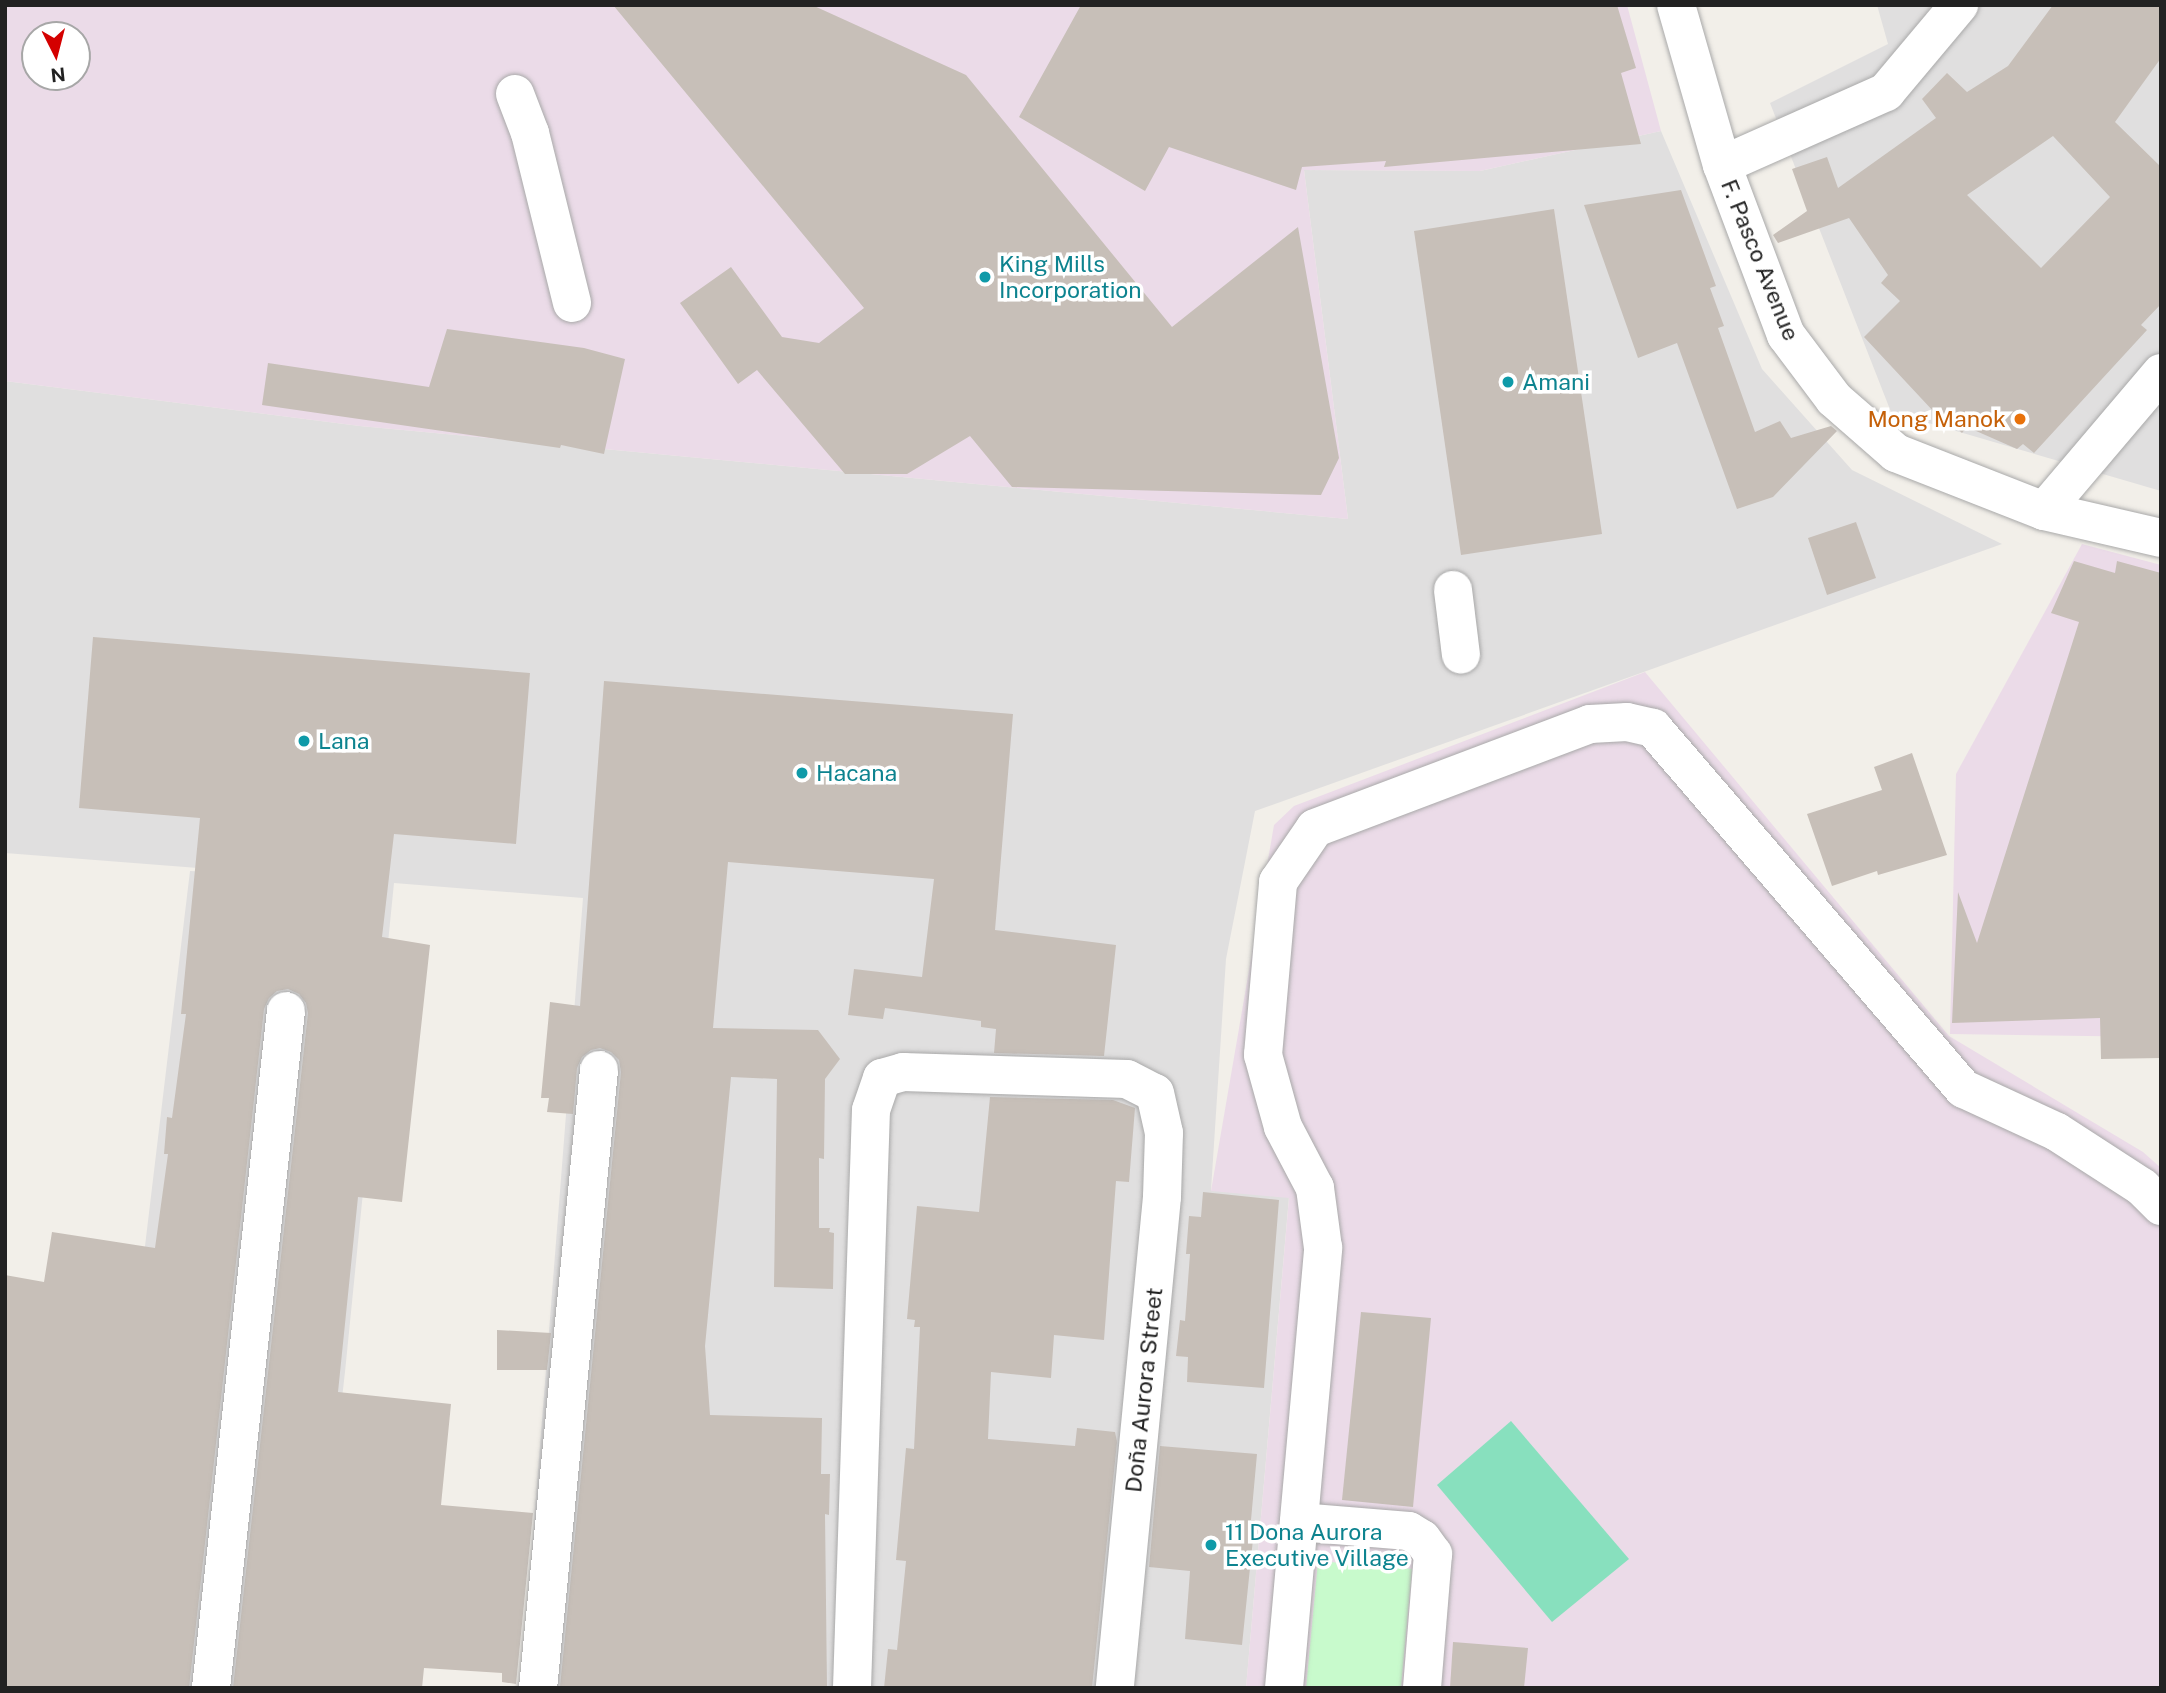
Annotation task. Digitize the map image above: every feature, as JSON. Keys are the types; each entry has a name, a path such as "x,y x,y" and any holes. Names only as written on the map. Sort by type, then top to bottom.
{"street":[{"name":"F. Pasco Avenue","path":"1676,5 1721,165 1786,335 1834,399 1896,453 2044,511 2161,538"},
{"path":"1721,165 1886,92 1959,5"},
{"path":"515,94 530,133 572,303"},
{"path":"2044,511 2161,373"},
{"path":"1453,590 1461,655"},
{"path":"1284,1688 1324,1248 1315,1188 1283,1127 1263,1055 1278,882 1315,828 1590,724 1627,722 1653,728 1964,1089 2057,1132 2143,1187 2161,1206"},
{"path":"211,1688 286,1011"},
{"path":"538,1688 599,1070"},
{"name":"Doña Aurora Street","path":"852,1688 871,1111 874,1092 882,1078 903,1072 1127,1079 1155,1093 1164,1133 1162,1197 1115,1688"},
{"path":"1299,1522 1409,1531 1422,1539 1433,1554 1422,1688"}],"shaded area":[{"path":"5,5 1627,5 1661,131 1480,171 1304,170 1348,519 360,426 5,381"},
{"path":"1877,5 2161,5 2161,491 1891,412 1770,103 1888,44"},
{"path":"1661,131 1762,369 1852,470 2002,544 1255,811 1226,959 1211,1190 1289,1197 1246,1688 521,1688 583,898 394,883 345,1372 309,1688 92,1688 190,871 290,875 5,853 5,381 360,426 1348,519 1304,170 1480,171"},
{"path":"2082,544 2161,565 2161,1037 1950,1034 1956,774"},
{"path":"1645,672 1949,1036 2143,1152 2161,1168 2161,1688 1246,1688 1289,1198 1211,1191 1274,825 1294,806"}],"green space":[{"path":"1511,1421 1629,1559 1552,1622 1437,1485"},
{"path":"1318,1561 1412,1569 1401,1688 1306,1688"}],"building":[{"name":"King Mills Incorporation","path":"613,5 812,5 966,75 1172,327 1298,227 1339,458 1321,495 1012,487 970,436 907,474 845,474 757,370 738,384 680,303 731,267 782,337 819,343 864,308"},
{"path":"1081,5 1617,5 1636,68 1621,73 1641,144 1384,167 1386,161 1302,167 1296,190 1169,147 1145,191 1019,117"},
{"path":"2053,5 2161,5 2161,58 2115,122 2161,167 2161,304 2141,325 2147,330 2034,453 2023,444 2017,449 1967,427 1962,433 1952,423 1948,427 1864,337 1900,301 1881,283 1888,275 1849,218 1778,243 1773,235 1807,211 1792,169 1827,157 1838,188 1936,118 1922,99 1947,73 1967,92 2008,66","holes":["2053,136 2110,197 2041,268 1967,195"]},
{"path":"1681,190 1716,286 1710,288 1724,326 1718,328 1755,432 1780,421 1791,438 1831,426 1837,431 1773,497 1737,509 1677,343 1638,358 1584,205"},
{"name":"Amani","path":"1554,209 1602,534 1461,555 1414,231"},
{"path":"447,329 584,348 625,359 604,454 561,445 560,448 262,405 268,363 429,387"},
{"path":"1856,522 1876,578 1827,595 1808,538"},
{"path":"2074,561 2115,573 2117,561 2161,573 2161,1058 2101,1059 2100,1018 1952,1023 1958,892 1977,943 2079,622 2051,613"},
{"path":"93,637 530,673 516,844 394,834 382,937 430,945 402,1202 358,1197 338,1392 451,1404 441,1505 533,1513 516,1684 502,1682 502,1673 424,1668 422,1688 233,1688 308,1013 306,1003 299,994 288,989 277,991 269,998 264,1009 189,1688 5,1688 5,1275 44,1282 52,1232 155,1248 168,1154 164,1154 167,1117 172,1118 186,1014 181,1014 200,818 79,808"},
{"path":"604,681 1013,714 995,930 1116,945 1104,1056 994,1053 996,1029 981,1027 981,1021 885,1008 883,1019 848,1015 854,969 922,977 934,879 728,862 713,1028 818,1030 840,1059 825,1079 824,1159 819,1158 819,1228 830,1228 829,1232 834,1233 833,1289 774,1287 777,1079 731,1077 705,1346 710,1415 822,1418 821,1474 830,1474 829,1515 825,1514 827,1688 560,1687 621,1072 619,1060 611,1052 600,1048 591,1050 582,1057 577,1068 573,1114 547,1112 549,1098 541,1098 550,1002 580,1006"},
{"path":"1912,753 1947,855 1878,875 1877,871 1832,886 1807,814 1882,790 1874,767"},
{"path":"990,1097 1113,1100 1135,1108 1129,1182 1116,1181 1104,1340 1054,1335 1051,1378 991,1372 988,1439 1075,1446 1077,1428 1115,1432 1117,1442 1092,1688 884,1688 888,1649 897,1650 906,1561 896,1560 906,1448 914,1449 920,1327 914,1327 915,1320 907,1319 917,1206 979,1212"},
{"path":"1203,1192 1279,1200 1264,1388 1187,1382 1188,1357 1176,1356 1180,1320 1185,1321 1190,1254 1186,1254 1189,1216 1201,1217"},
{"path":"1361,1312 1431,1318 1413,1507 1342,1500"},
{"path":"497,1330 551,1333 547,1370 497,1370"},
{"path":"1160,1446 1257,1454 1251,1520 1255,1520 1242,1645 1185,1639 1190,1571 1149,1567"},
{"path":"1453,1642 1528,1648 1524,1688 1450,1688"}],"place":[{"name":"King Mills Incorporation","path":"985,277"},
{"name":"Amani","path":"1508,382"},
{"name":"Mong Manok","path":"2020,419"},
{"name":"Lana","path":"304,741"},
{"name":"Hacana","path":"802,773"},
{"name":"11 Dona Aurora Executive Village","path":"1211,1545"}]}
